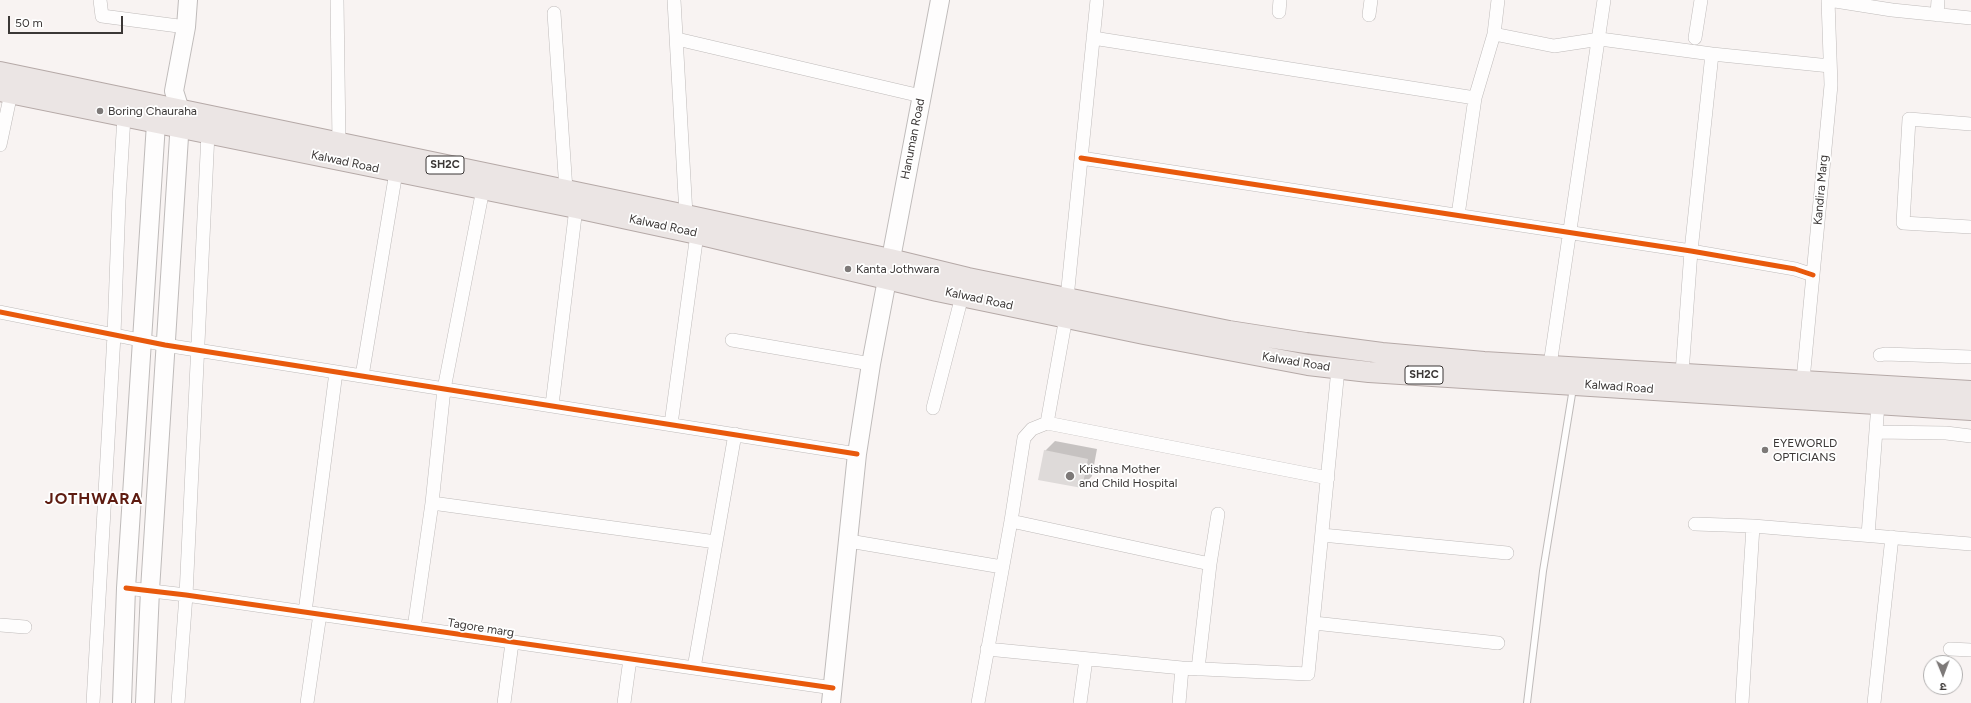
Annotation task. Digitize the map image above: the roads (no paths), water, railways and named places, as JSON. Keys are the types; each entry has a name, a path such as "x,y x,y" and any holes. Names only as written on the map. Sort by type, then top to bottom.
{"main road":[{"name":"Kalwad Road","path":"0,72 157,114 339,142 686,215 888,268 962,296 1067,308 1313,344 1414,356 1682,373 1808,387 1878,404 1971,410"},
{"name":"Kalwad Road","path":"6,92 124,116 157,114"},
{"name":"Kalwad Road","path":"179,118 208,133 396,172 483,188 697,234 888,268 968,278 1067,308 1308,365 1338,369 1574,384 1971,391"},
{"path":"1308,365 1313,344"}],"street":[{"path":"100,0 102,16 186,28"},
{"path":"145,703 150,590 179,118 174,91 186,28 188,0"},
{"path":"337,0 339,142"},
{"path":"674,0 686,215"},
{"name":"Hanuman Road","path":"832,696 858,454 871,364 940,0"},
{"path":"1047,423 1067,308 1098,0"},
{"path":"1370,15 1371,0"},
{"path":"1458,215 1476,98 1494,34 1498,0"},
{"path":"1550,365 1600,39 1604,0"},
{"path":"1695,38 1701,0"},
{"path":"1828,0 1892,10 1971,18"},
{"name":"Kandira Marg","path":"1808,387 1813,275 1831,85 1828,0"},
{"path":"1937,15 1938,0"},
{"path":"554,13 566,190"},
{"path":"1494,34 1554,46 1600,39 1712,54 1830,66"},
{"path":"1093,38 1476,98"},
{"path":"677,39 922,96"},
{"path":"1682,373 1690,251 1712,54"},
{"path":"122,703 126,588 141,340 157,114 174,91"},
{"path":"0,145 6,92"},
{"path":"93,703 114,335 118,200 124,116"},
{"path":"1971,124 1910,119 1903,223 1971,227"},
{"path":"178,703 186,594 199,351 208,133"},
{"path":"1081,158 1458,215 1570,234 1690,251 1795,269 1813,275"},
{"path":"362,376 396,172"},
{"path":"414,628 432,503 444,389 483,188"},
{"path":"552,405 576,208"},
{"path":"671,424 697,234"},
{"path":"933,408 962,296"},
{"path":"0,312 165,346 552,405 858,454"},
{"path":"732,340 871,364"},
{"path":"1880,355 1971,358"},
{"path":"987,649 1182,668 1308,674 1338,369"},
{"path":"305,612 336,372"},
{"path":"1868,535 1878,404"},
{"path":"978,703 1011,521 1024,438 1032,429 1047,423 1328,478"},
{"path":"1876,432 1946,433 1971,436"},
{"path":"694,668 735,434"},
{"path":"432,503 716,542"},
{"path":"1198,669 1210,564 1218,514"},
{"path":"1011,521 1210,564"},
{"path":"1695,524 1753,526 1971,544"},
{"path":"1742,703 1753,526"},
{"path":"1322,535 1508,553"},
{"path":"1874,703 1892,537"},
{"path":"849,541 1002,567"},
{"name":"Tagore marg","path":"126,588 186,594 512,643 694,668 832,696"},
{"path":"306,703 320,614"},
{"path":"1314,623 1498,643"},
{"path":"0,625 25,627"},
{"path":"504,703 512,643"},
{"path":"1950,649 1971,650"},
{"path":"624,703 630,659"},
{"path":"1080,703 1086,659"},
{"path":"1179,703 1182,668"}],"lane":[{"path":"1527,703 1543,571 1574,384"}],"place":[{"name":"Boring Chauraha","path":"100,111"},
{"name":"Kanta Jothwara","path":"848,269"},
{"name":"EYEWORLD OPTICIANS","path":"1765,450"},
{"name":"Krishna Mother and Child Hospital","path":"1070,476"}],"district":[{"name":"JOTHWARA","path":"94,499"}]}
